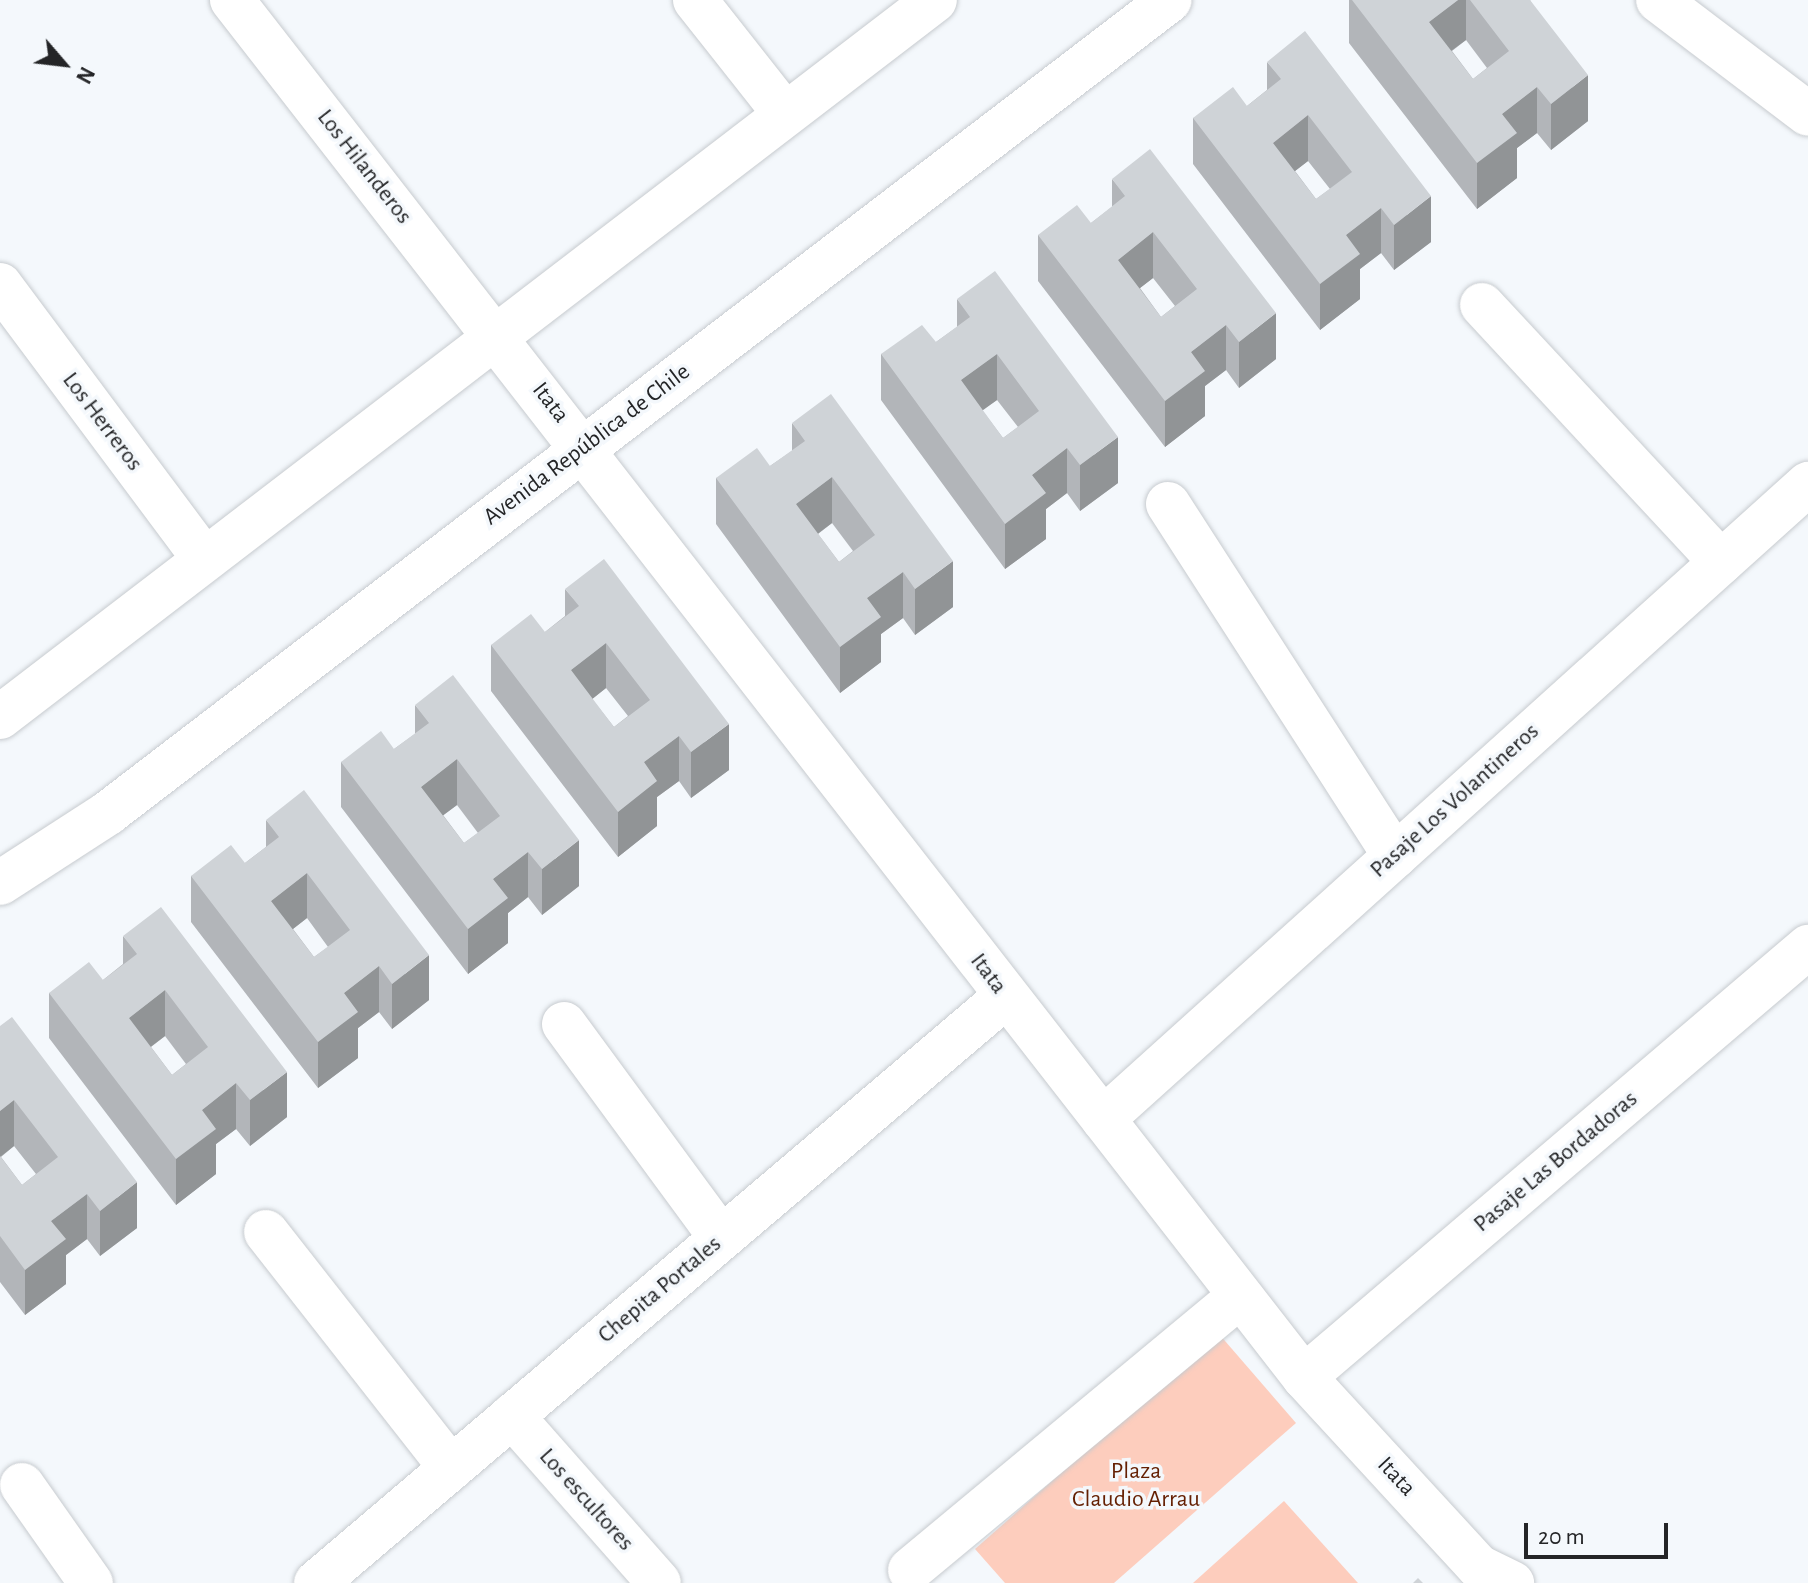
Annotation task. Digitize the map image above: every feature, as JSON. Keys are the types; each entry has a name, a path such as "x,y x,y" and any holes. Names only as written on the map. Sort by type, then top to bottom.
{"street":[{"name":"Los Hilanderos","path":"232,0 496,335"},
{"path":"695,0 785,114"},
{"path":"0,717 935,0"},
{"name":"Avenida República de Chile","path":"0,883 108,813 1170,0"},
{"path":"1658,0 1808,114"},
{"name":"Los Herreros","path":"0,285 204,559"},
{"path":"1482,305 1721,562"},
{"name":"Itata","path":"496,335 1005,997 1304,1377 1479,1567 1512,1583"},
{"name":"Pasaje Los Volantineros","path":"1103,1119 1808,484"},
{"path":"1168,504 1395,856"},
{"name":"Pasaje Las Bordadoras","path":"1304,1377 1808,947"},
{"name":"Chepita Portales","path":"316,1583 1005,997"},
{"path":"564,1024 721,1238"},
{"path":"266,1232 451,1468"},
{"path":"910,1570 1240,1296"},
{"name":"Los escultores","path":"512,1416 659,1583"},
{"path":"22,1485 91,1583"}],"green space":[{"name":"Plaza Claudio Arrau","path":"1219,1334 1296,1423 1114,1583 1005,1583 975,1549"},
{"path":"1284,1501 1358,1583 1193,1583"}],"building":[{"path":"1352,0 1458,0 1429,22 1473,79 1509,51 1470,0 1530,0 1588,75 1551,104 1537,87 1502,114 1517,133 1477,163"},
{"path":"1305,31 1431,196 1394,225 1381,208 1346,235 1360,254 1320,284 1193,118 1233,87 1247,106 1281,79 1267,62","holes":["1308,115 1352,172 1316,199 1273,143"]},
{"path":"1150,149 1276,313 1239,342 1226,325 1191,352 1205,371 1165,401 1038,235 1077,205 1091,223 1125,196 1112,179","holes":["1153,232 1197,289 1161,317 1118,260"]},
{"path":"995,271 1118,437 1080,465 1067,448 1032,475 1046,493 1005,524 881,354 922,325 936,342 970,317 957,299","holes":["997,354 1039,411 1003,438 961,380"]},
{"path":"831,394 953,561 915,589 903,572 867,598 881,617 840,647 716,478 757,448 770,466 805,441 792,423","holes":["832,477 875,535 839,562 796,504"]},
{"path":"604,559 729,724 691,752 679,736 644,762 657,781 618,812 491,645 531,614 545,632 579,606 565,589","holes":["606,643 650,700 614,727 571,670"]},
{"path":"453,675 579,840 542,869 528,852 493,879 508,898 468,929 341,762 381,731 394,749 429,723 415,705","holes":["457,759 500,816 464,843 421,787"]},
{"path":"304,790 429,955 392,984 379,966 344,993 358,1012 318,1042 191,876 231,845 245,863 279,837 266,820","holes":["307,873 350,930 314,957 271,901"]},
{"path":"161,907 287,1072 250,1100 236,1083 202,1110 216,1129 176,1159 49,993 89,962 103,980 137,954 123,936","holes":["165,990 208,1047 172,1075 129,1018"]},
{"path":"12,1017 137,1182 100,1211 87,1194 51,1221 66,1239 25,1270 0,1236 0,1156 22,1185 58,1157 14,1100 0,1111 0,1026"}]}
